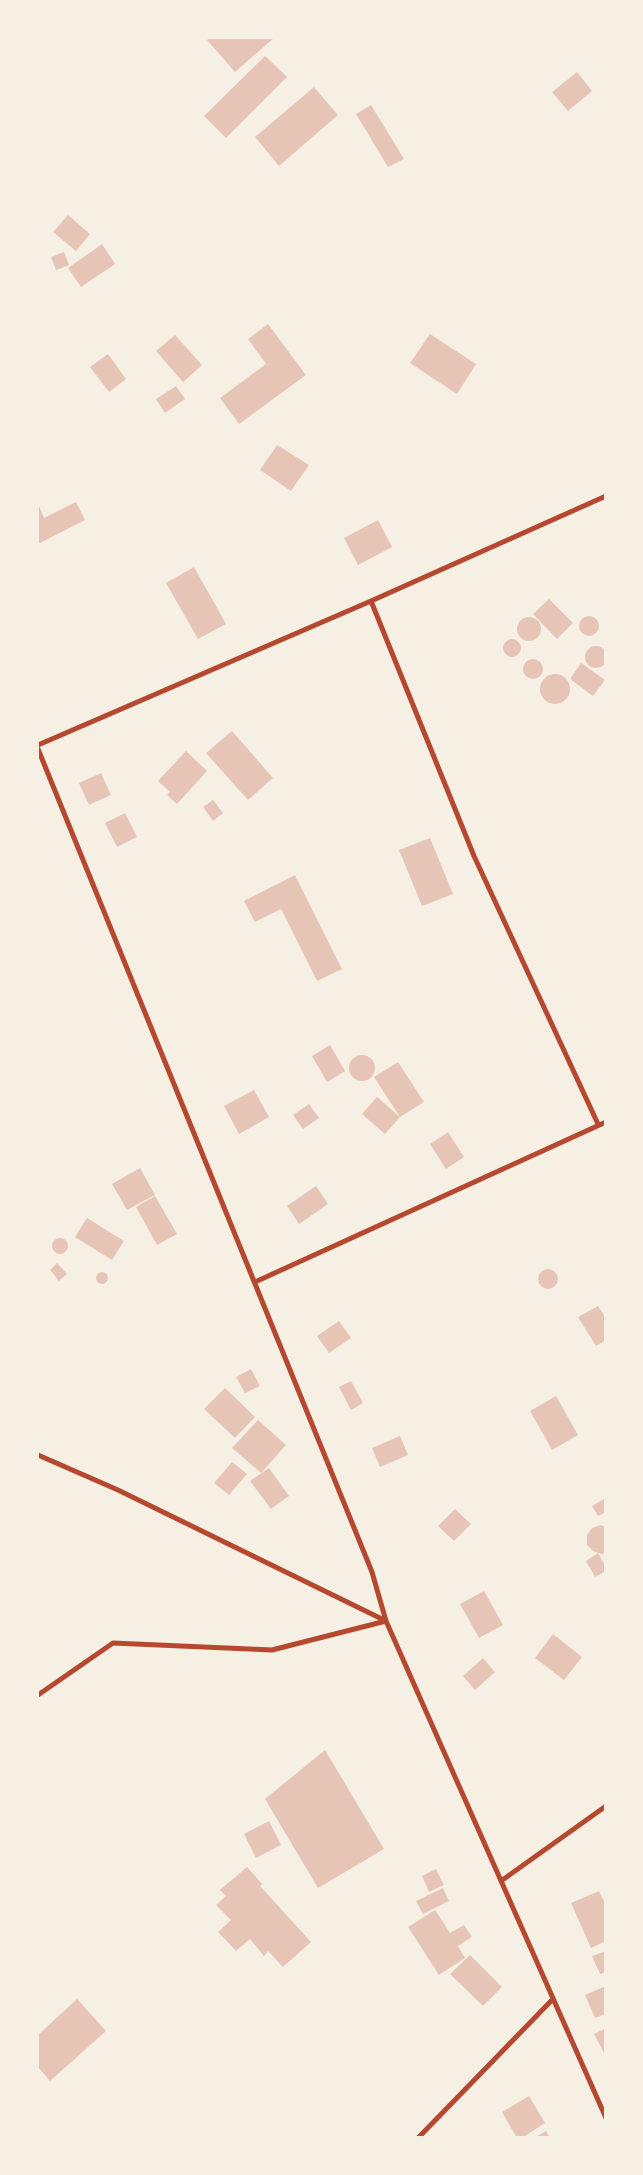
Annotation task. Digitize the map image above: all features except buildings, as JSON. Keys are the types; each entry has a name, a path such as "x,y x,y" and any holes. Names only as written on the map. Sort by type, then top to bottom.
{"street":[{"path":"38,745 371,601 606,496"},
{"path":"371,601 474,856 598,1124"},
{"path":"38,749 372,1572 386,1621 552,2000 606,2118"},
{"path":"255,1282 606,1122"},
{"path":"38,1456 118,1490 386,1621"},
{"path":"38,1695 113,1643 272,1650 386,1621"},
{"path":"501,1881 606,1806"},
{"path":"418,2138 552,2000"}]}
